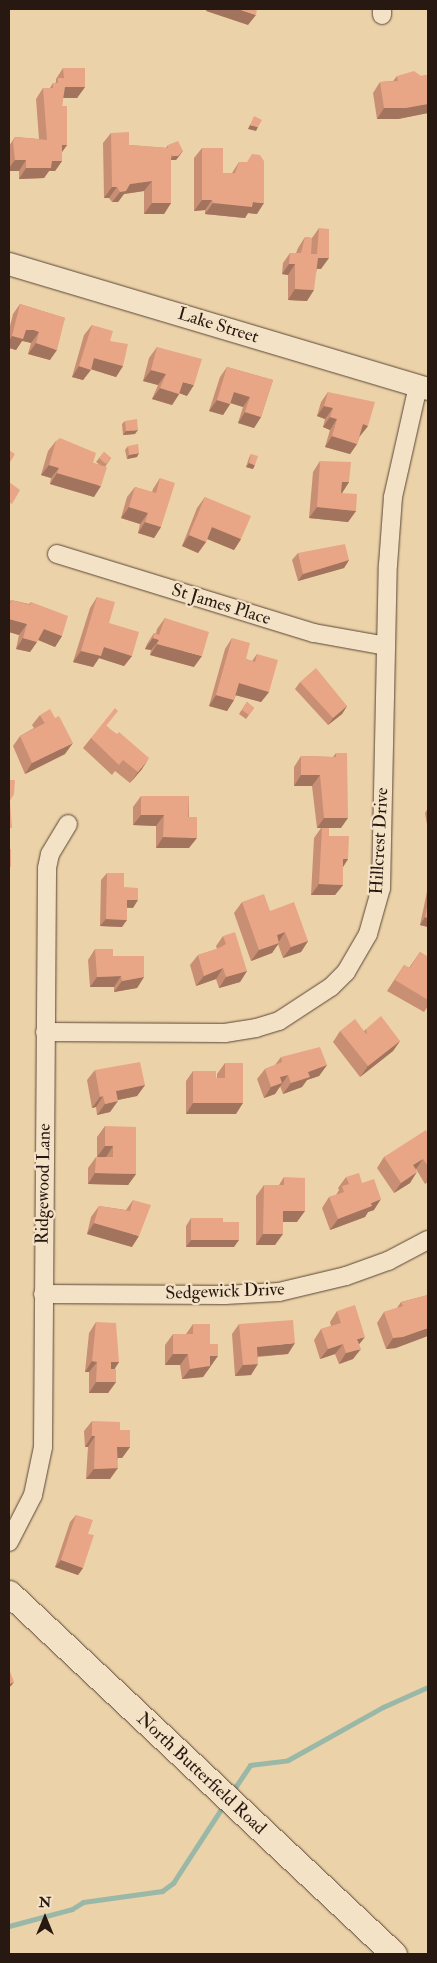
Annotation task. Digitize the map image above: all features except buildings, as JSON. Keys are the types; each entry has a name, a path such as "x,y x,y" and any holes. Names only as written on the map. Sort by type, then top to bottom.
{"main road":[{"name":"North Butterfield Road","path":"9,1593 394,1954"}],"street":[{"name":"Lake Street","path":"9,264 423,388"},
{"name":"Hillcrest Drive","path":"45,1032 226,1033 256,1028 279,1021 311,1003 341,977 368,934 381,888 386,646 393,497 423,388"},
{"name":"St James Place","path":"57,554 314,633 386,646"},
{"name":"Ridgewood Lane","path":"9,1542 33,1496 40,1467 47,868 50,854 68,824"},
{"name":"Sedgewick Drive","path":"43,1294 225,1296 279,1292 346,1276 388,1261 428,1240"}],"waterway":[{"path":"232,1792 250,1765 288,1760 383,1707 428,1687"},
{"path":"9,1926 72,1909 83,1902 162,1891 173,1883 225,1803"}]}
